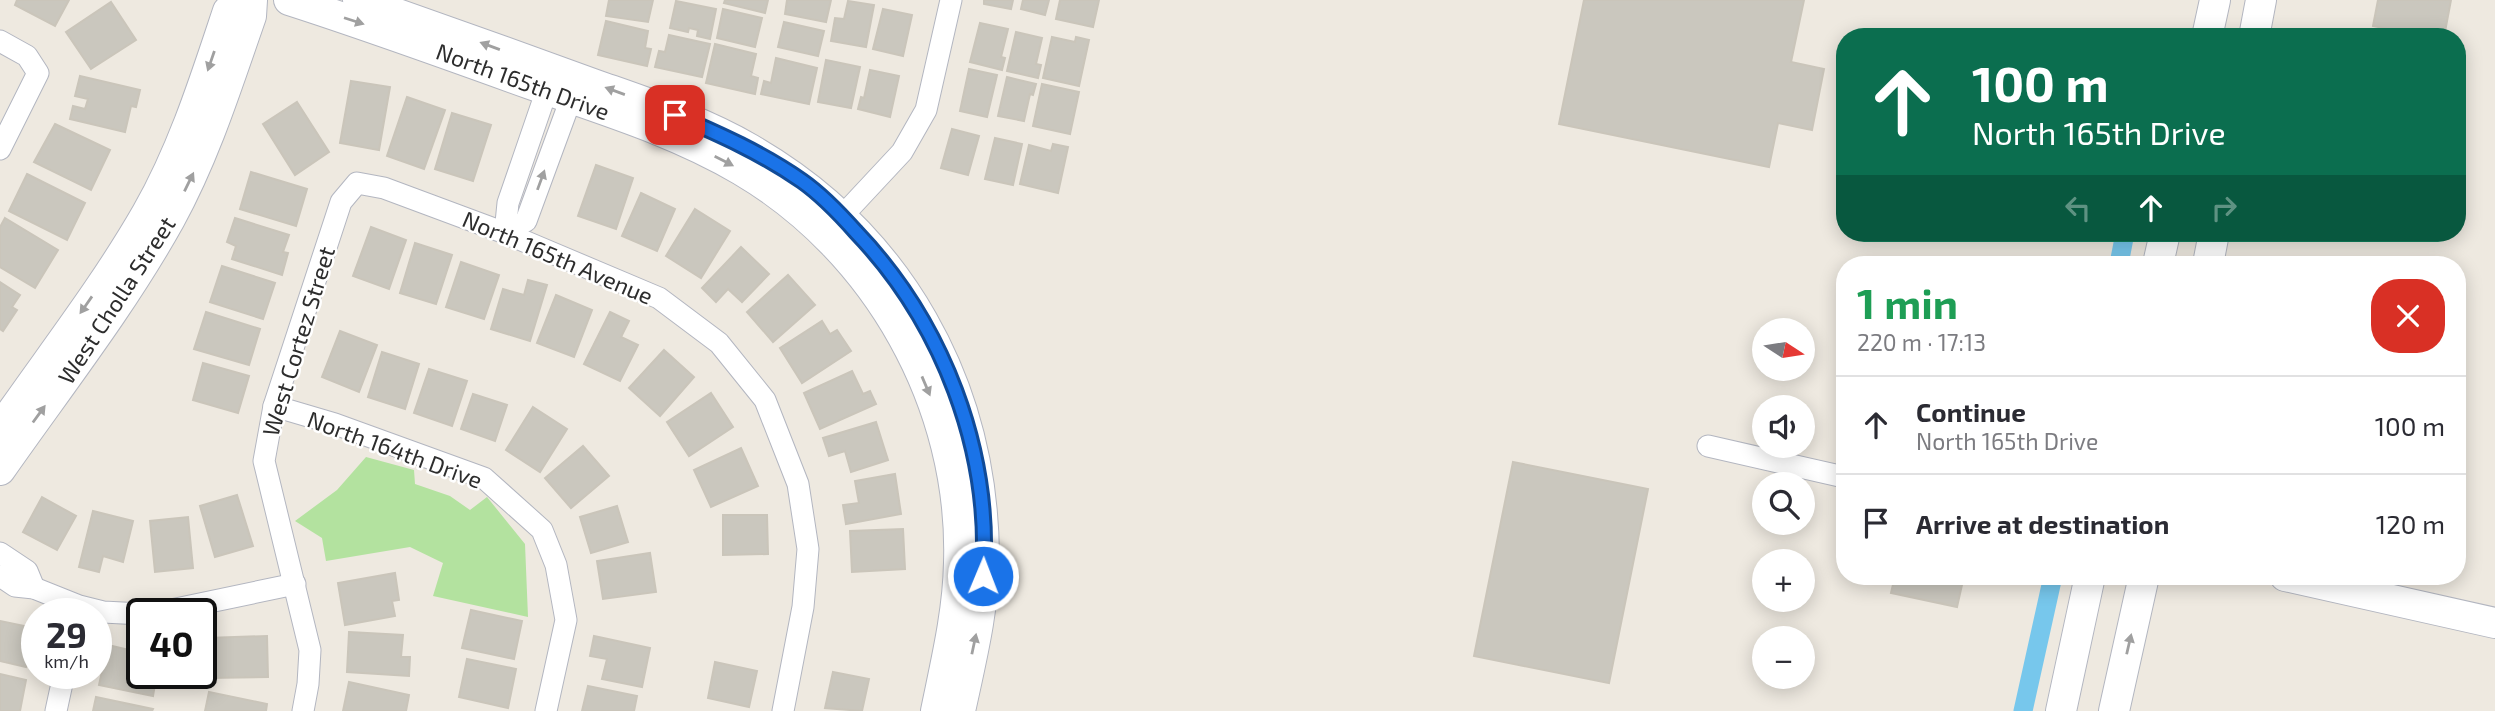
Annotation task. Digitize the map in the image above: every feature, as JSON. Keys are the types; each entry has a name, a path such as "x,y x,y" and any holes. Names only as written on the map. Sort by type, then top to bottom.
{"street":[{"name":"West Cholla Street","path":"0,429 147,213 174,162 229,11 240,0"},
{"name":"West Cholla Street","path":"0,470 120,302 170,219 192,176 217,114 251,16 251,0"},
{"name":"North 165th Drive","path":"289,0 562,84 675,115 747,147 804,182 878,295 907,319"},
{"name":"North 165th Drive","path":"358,0 562,84 738,168 801,211 834,225"},
{"path":"834,225 902,152 926,110 951,0"},
{"path":"2209,28 2215,0"},
{"path":"2256,28 2261,0"},
{"path":"0,41 27,56 38,73 0,149"},
{"path":"505,233 508,202 562,84"},
{"name":"North 165th Avenue","path":"357,183 384,188 505,233 660,298 719,343 765,400 799,484 808,549 803,607 783,711"},
{"name":"West Cortez Street","path":"303,711 310,650 264,460 274,407 341,202 357,183"},
{"path":"907,319 940,419 957,513 959,563 954,623 936,711"},
{"path":"907,319 936,344 957,396 969,438 982,516 982,593 977,634 960,711"},
{"name":"North 164th Drive","path":"274,407 335,424 484,478 542,530 556,565 566,620 545,711"},
{"path":"1708,446 1836,475"},
{"path":"0,553 27,570 34,588"},
{"path":"0,576 15,586 34,588 54,598"},
{"path":"217,600 295,584"},
{"path":"2061,711 2088,585"},
{"path":"2114,711 2142,585"},
{"path":"2325,585 2495,623"},
{"path":"56,711 61,689"}],"green space":[{"path":"366,457 414,470 415,484 450,496 470,510 487,497 525,544 528,617 433,596 443,563 410,547 326,561 322,538 295,521 337,490"}],"building":[{"path":"17,0 69,0 55,26 15,5"},
{"path":"609,0 653,0 648,22 606,16"},
{"path":"725,0 768,0 765,13 724,3"},
{"path":"787,0 831,0 826,22 785,14"},
{"path":"984,0 1013,0 1011,9 984,4"},
{"path":"1023,0 1049,0 1045,15 1021,9"},
{"path":"1060,0 1099,0 1093,27 1056,19"},
{"path":"1584,0 1804,0 1791,62 1824,69 1812,130 1778,123 1769,167 1559,124"},
{"path":"2378,0 2451,0 2446,28 2373,26"},
{"path":"676,1 716,9 710,39 697,36 698,30 689,28 688,32 670,28"},
{"path":"848,1 874,5 866,47 831,41 835,18 844,19"},
{"path":"111,2 136,40 91,69 66,32"},
{"path":"723,9 762,18 755,47 717,38"},
{"path":"883,9 912,15 903,56 873,49"},
{"path":"606,21 648,31 645,48 651,49 647,66 598,55"},
{"path":"784,22 824,31 818,56 778,47"},
{"path":"980,23 1008,29 1001,57 1005,58 1002,70 970,62"},
{"path":"1016,32 1042,38 1036,64 1041,65 1038,78 1007,71"},
{"path":"669,35 710,44 702,77 655,67 659,51 665,52"},
{"path":"1052,37 1075,42 1076,37 1089,40 1079,86 1043,78"},
{"path":"715,44 756,54 751,76 758,78 755,94 706,83"},
{"path":"776,58 817,68 809,104 761,94 764,81 771,83"},
{"path":"826,60 860,67 851,108 818,102"},
{"path":"969,69 997,75 987,117 960,111"},
{"path":"870,70 899,76 890,117 858,109 861,97 864,98"},
{"path":"80,76 140,90 136,107 131,106 125,132 70,119 73,106 85,109 88,99 75,96"},
{"path":"1007,77 1036,84 1033,95 1030,94 1024,121 998,116"},
{"path":"351,81 390,87 379,150 340,143"},
{"path":"1042,84 1079,92 1070,134 1033,126"},
{"path":"407,97 445,110 424,169 387,156"},
{"path":"297,102 329,152 295,175 263,124"},
{"path":"452,113 491,125 473,181 435,169"},
{"path":"55,124 110,150 91,190 34,162"},
{"path":"952,129 979,136 968,175 941,168"},
{"path":"995,138 1022,144 1013,185 985,179"},
{"path":"1053,144 1068,147 1058,193 1020,184 1029,145 1051,151"},
{"path":"596,165 633,178 616,229 578,216"},
{"path":"251,172 307,189 296,226 240,209"},
{"path":"27,174 85,203 67,240 9,211"},
{"path":"641,193 675,209 657,251 622,236"},
{"path":"695,209 730,231 701,278 666,256"},
{"path":"5,218 58,250 35,288 0,267 0,227"},
{"path":"235,218 289,235 283,252 288,253 282,275 232,259 236,246 227,242"},
{"path":"371,227 406,240 389,289 353,276"},
{"path":"415,243 452,255 436,304 400,293"},
{"path":"741,247 769,274 742,302 728,289 716,302 702,288"},
{"path":"461,262 499,275 484,319 446,307"},
{"path":"222,266 275,283 263,319 210,302"},
{"path":"788,275 815,305 773,342 747,312"},
{"path":"528,280 547,285 530,341 491,329 503,289 524,295"},
{"path":"0,282 20,295 12,307 17,310 3,331 0,329"},
{"path":"556,295 592,310 574,357 537,343"},
{"path":"206,312 260,329 249,365 194,349"},
{"path":"610,312 629,321 621,337 638,345 620,381 584,364"},
{"path":"822,321 830,334 837,330 851,351 802,383 780,348"},
{"path":"340,331 377,345 359,392 322,377"},
{"path":"664,350 694,377 660,416 629,388"},
{"path":"382,352 419,364 405,409 368,397"},
{"path":"203,363 249,376 238,413 193,400"},
{"path":"429,369 467,381 452,426 414,413"},
{"path":"852,371 863,394 870,391 876,404 820,429 804,393"},
{"path":"711,393 733,427 689,456 667,422"},
{"path":"473,394 507,405 495,441 461,429"},
{"path":"533,407 567,429 540,472 506,450"},
{"path":"876,422 888,460 851,472 845,451 829,456 823,438"},
{"path":"583,446 609,476 571,508 545,478"},
{"path":"741,448 758,486 711,507 694,470"},
{"path":"1513,462 1648,489 1609,683 1474,656"},
{"path":"895,474 901,514 846,524 843,505 859,503 855,481"},
{"path":"237,495 253,546 215,557 200,506"},
{"path":"42,497 76,516 57,550 23,532"},
{"path":"617,506 628,542 591,553 580,517"},
{"path":"93,511 133,521 123,562 103,556 99,572 79,567"},
{"path":"723,515 767,515 768,554 723,555"},
{"path":"188,517 193,568 155,572 150,521"},
{"path":"903,529 905,569 852,572 850,531"},
{"path":"650,553 656,592 603,599 597,561"},
{"path":"395,573 399,600 392,601 395,616 345,625 338,583"},
{"path":"1893,585 1962,585 1957,607 1891,593"},
{"path":"471,610 522,621 514,659 462,648"},
{"path":"0,621 21,625 21,666 0,661"},
{"path":"349,632 403,635 401,657 410,657 409,676 347,672"},
{"path":"267,636 268,677 217,678 217,638"},
{"path":"594,636 650,648 642,687 602,679 607,659 590,656"},
{"path":"112,646 126,649 126,689 154,689 153,696 112,688"},
{"path":"467,659 516,669 508,708 459,697"},
{"path":"715,662 757,671 749,707 708,698"},
{"path":"833,672 869,679 862,711 825,708"},
{"path":"0,674 21,679 21,689 24,689 20,711 0,711"},
{"path":"349,682 409,695 406,711 343,711"},
{"path":"588,686 637,696 634,711 582,711"},
{"path":"209,692 267,704 266,711 205,711"},
{"path":"96,697 153,709 93,711"}],"waterway":[{"path":"2121,256 2123,242"},
{"path":"2023,711 2051,585"}],"route":[{"path":"675,115 747,147 804,182 842,216 877,253 900,285 936,344 948,370 969,438 982,516 983,576"}]}
